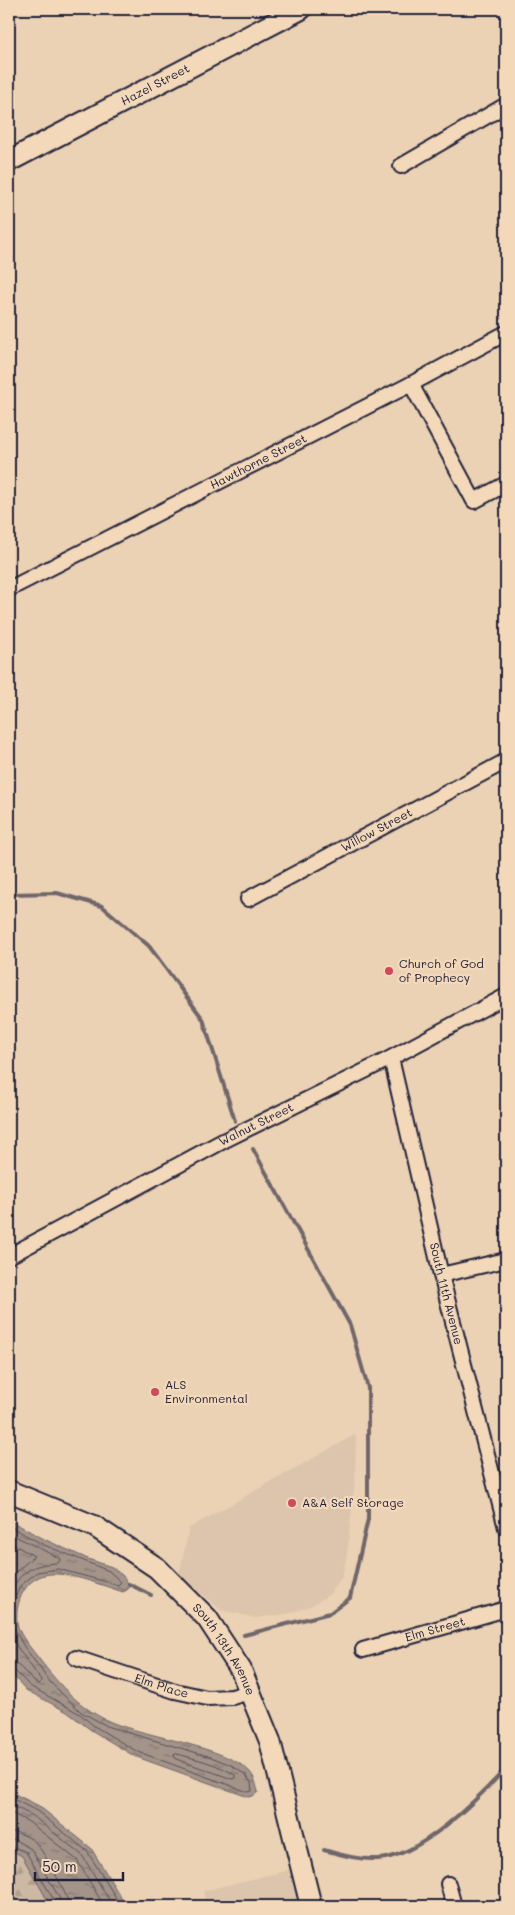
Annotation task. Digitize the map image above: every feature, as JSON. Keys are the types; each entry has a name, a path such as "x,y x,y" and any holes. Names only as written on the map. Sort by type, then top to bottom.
{"main road":[{"name":"Hazel Street","path":"9,161 301,9"},
{"name":"South 13th Avenue","path":"9,1491 94,1526 157,1568 207,1618 241,1670 270,1741 311,1906"}],"street":[{"path":"401,166 506,105"},
{"name":"Hawthorne Street","path":"9,589 505,337"},
{"path":"411,384 474,501 506,484"},
{"name":"Willow Street","path":"248,899 506,761"},
{"name":"Walnut Street","path":"9,1256 225,1140 391,1058 506,996"},
{"name":"South 11th Avenue","path":"391,1058 441,1275 506,1528"},
{"path":"441,1275 506,1260"},
{"name":"Elm Street","path":"363,1650 506,1608"},
{"name":"Elm Place","path":"76,1658 175,1691 207,1698 232,1697 250,1692"},
{"path":"448,1884 454,1906"}],"shaded area":[{"name":"A&A Self Storage","path":"356,1434 355,1479 347,1555 342,1577 330,1594 313,1605 288,1614 255,1618 221,1610 179,1575 189,1528"},
{"path":"293,1869 302,1906 206,1906 203,1891"}],"green space":[{"path":"9,1849 22,1855 51,1906 9,1906"}],"water":[{"path":"9,1520 46,1540 88,1559 112,1567 129,1584 127,1590 123,1592 65,1575 47,1574 32,1582 21,1595 17,1613 20,1632 47,1669 63,1687 90,1711 111,1722 204,1749 238,1763 251,1773 258,1792 248,1797 134,1756 91,1730 67,1712 26,1690 9,1671"},
{"path":"9,1791 39,1806 91,1848 126,1906 51,1906 22,1856 9,1849"}],"waterway":[{"path":"9,894 57,893 102,906 149,946 203,1019 235,1121"},
{"path":"244,1635 330,1613 350,1598 368,1519 368,1388 350,1325 253,1149"},
{"path":"129,1584 151,1595"},
{"path":"324,1850 350,1857 377,1859 393,1856 411,1849 447,1825 506,1768"}],"place":[{"name":"Church of God of Prophecy","path":"389,971"},
{"name":"ALS Environmental","path":"155,1392"},
{"name":"A&A Self Storage","path":"292,1503"}]}
